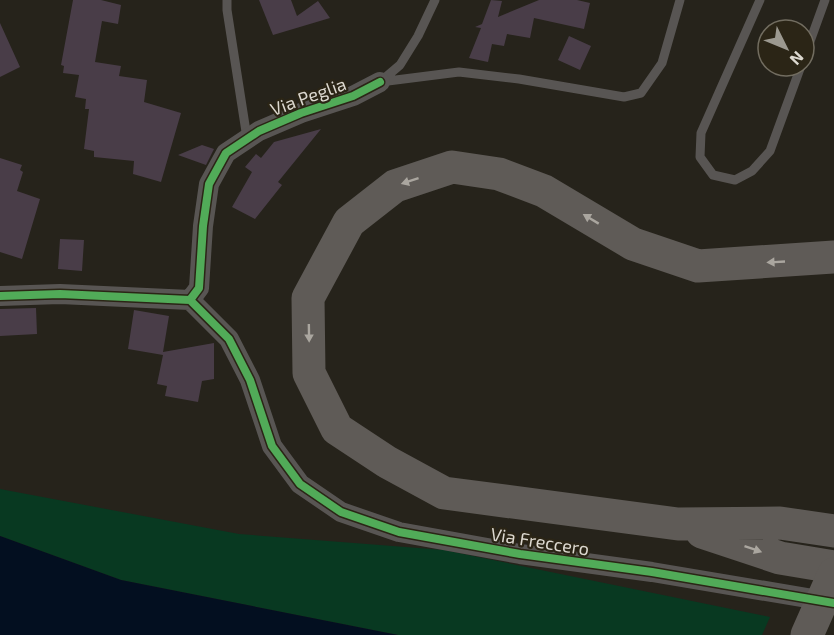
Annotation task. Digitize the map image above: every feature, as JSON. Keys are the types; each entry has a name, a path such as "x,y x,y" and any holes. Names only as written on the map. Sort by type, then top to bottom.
{"highway":[{"path":"834,257 698,266 633,244 544,190 499,174 452,167 395,186 349,222 308,298 309,373 337,429 387,462 444,493 678,524 780,523 834,531"},
{"path":"678,524 780,558 834,567"},
{"path":"807,635 834,574"}],"street":[{"name":"Via Peglia","path":"190,300 199,288 202,226 209,184 226,153 259,131 301,113 353,96 380,82"},
{"path":"0,296 60,294 190,300"},
{"name":"Via Freccero","path":"190,300 229,339 250,380 272,446 300,484 341,512 399,532 520,555 652,572 834,603"}],"lane":[{"path":"227,0 247,138"},
{"path":"380,82 400,65 418,36 435,0"},
{"path":"380,82 459,72 519,79 624,97 640,93 662,63 680,0"},
{"path":"760,0 701,133 700,157 714,175 735,180 752,171 770,150 797,78"},
{"path":"816,25 825,0"}],"green space":[{"path":"0,489 239,534 444,550 770,617 762,635 398,635 121,580 0,536"}],"water":[{"path":"0,536 121,580 398,635 0,635"}],"building":[{"path":"73,0 101,0 121,5 118,24 102,21 95,62 121,66 119,76 147,80 144,102 181,113 161,182 133,174 134,161 94,157 94,151 84,149 89,109 85,109 86,99 75,97 79,75 63,73 64,66 61,65"},
{"path":"259,0 291,0 297,16 318,1 330,18 273,35"},
{"path":"491,0 502,1 498,17 539,0 577,0 590,3 584,29 534,18 530,38 507,34 504,46 492,44 488,62 469,58 481,28 475,27 482,24"},
{"path":"0,23 20,67 0,77"},
{"path":"569,36 591,46 580,70 558,60"},
{"path":"321,129 278,182 282,185 255,219 232,207 252,172 245,167 256,154 261,158 274,142"},
{"path":"202,145 214,149 206,165 178,155"},
{"path":"0,158 22,165 20,170 23,172 17,191 40,199 22,259 0,252"},
{"path":"60,239 84,240 82,271 58,269"},
{"path":"36,308 37,334 0,336 0,309"},
{"path":"134,310 169,316 163,352 214,343 214,379 202,381 198,402 165,396 167,386 157,384 163,355 128,349"}],"cycle path":[{"path":"190,300 199,288 203,226 209,184 226,153 259,131 301,113 353,96 380,82"},
{"path":"0,296 60,294 190,300 229,339 250,380 272,446 300,484 341,512 399,532 520,554 652,572 834,603"}]}
